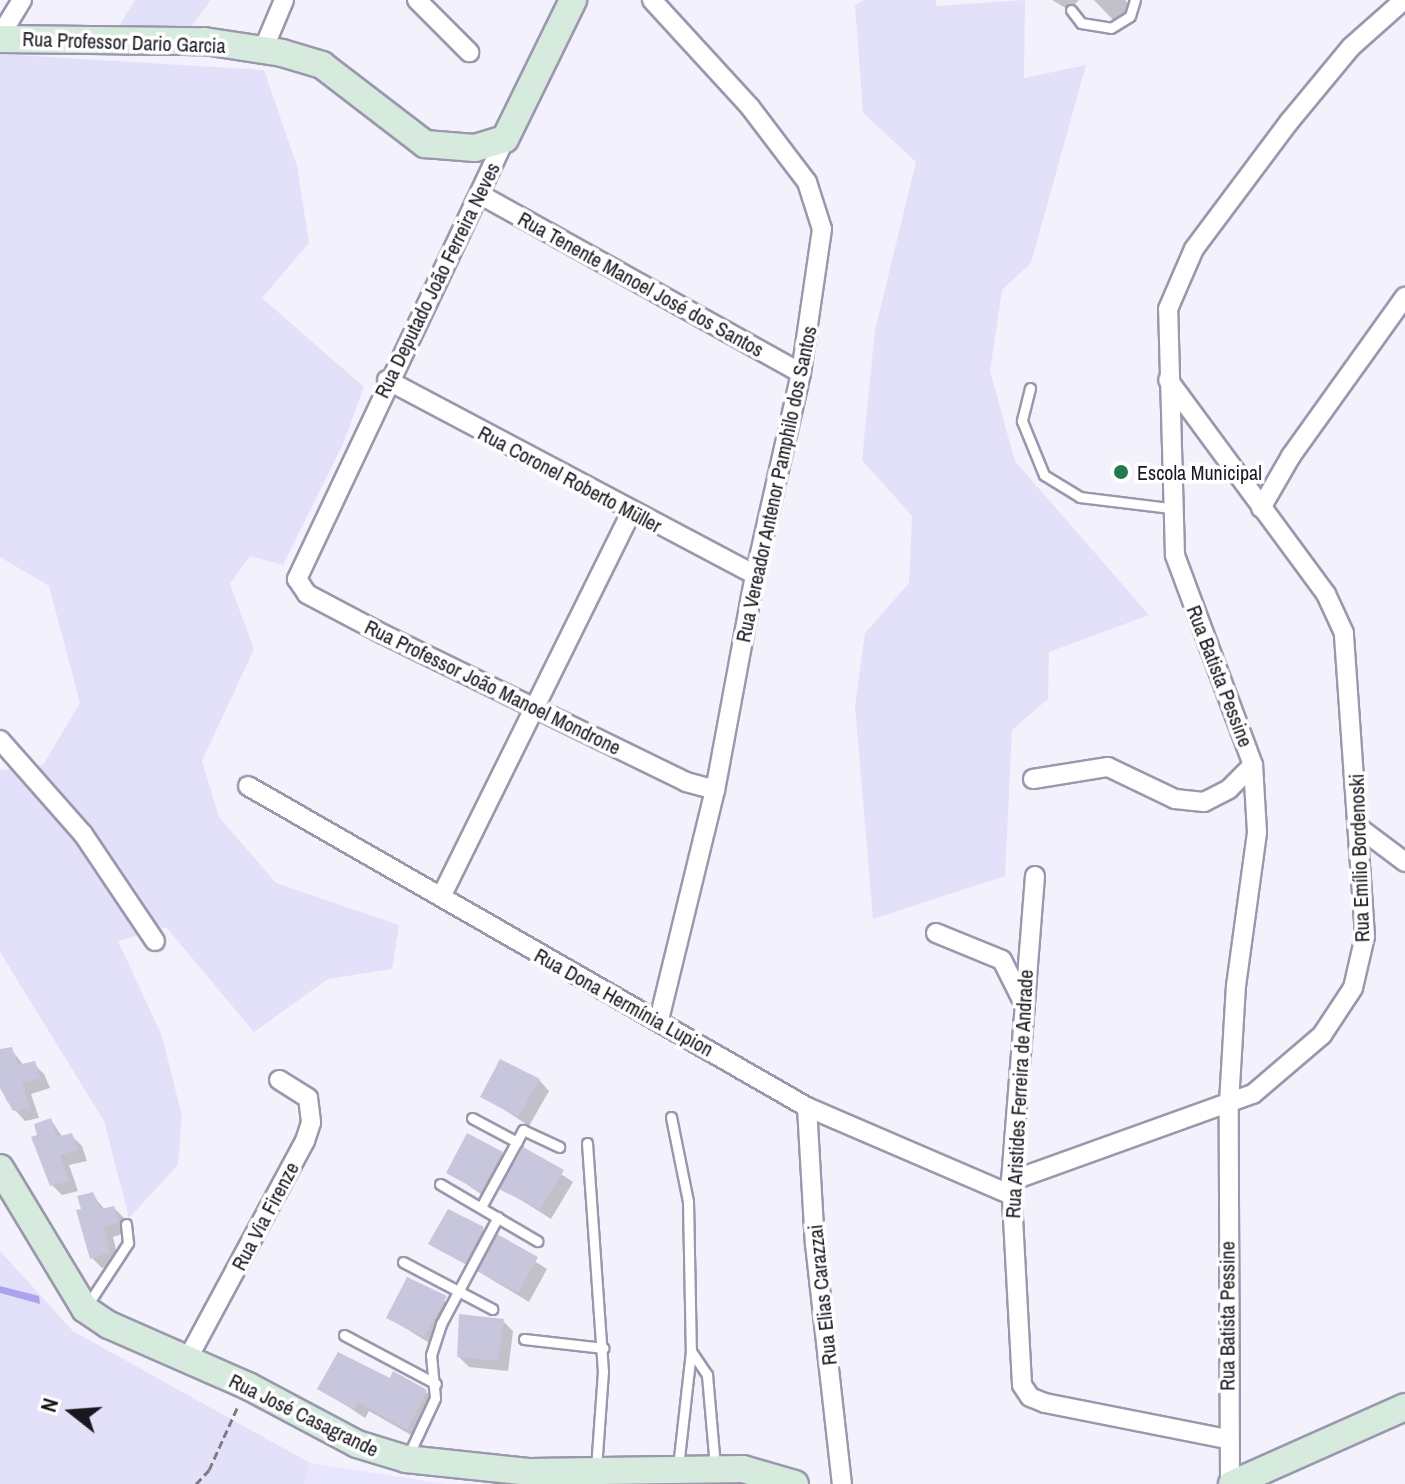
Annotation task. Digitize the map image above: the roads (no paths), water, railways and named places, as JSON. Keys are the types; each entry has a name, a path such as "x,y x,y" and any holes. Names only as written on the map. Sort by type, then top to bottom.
{"street":[{"path":"0,37 22,0"},
{"path":"263,50 284,0"},
{"path":"417,0 469,52"},
{"name":"Rua Deputado João Ferreira Neves","path":"302,561 573,0"},
{"name":"Rua Vereador Antenor Pamphilo dos Santos","path":"652,0 750,107 817,200 822,229 801,373 755,575 715,790 659,1019"},
{"name":"Rua Batista Pessine","path":"1231,1484 1227,1439 1229,1103 1236,986 1257,832 1253,765 1227,686 1182,581 1170,508 1168,309 1194,249 1351,47 1404,0"},
{"name":"Rua Professor Dario Garcia","path":"0,37 204,41 263,50 322,65 425,144 475,148 505,139"},
{"name":"Rua Tenente Manoel José dos Santos","path":"481,195 801,373"},
{"path":"1261,508 1291,456 1405,297"},
{"name":"Rua Coronel Roberto Müller","path":"387,380 631,513 755,575"},
{"name":"Rua Emílio Bordenoski","path":"1011,1188 1253,1094 1322,1035 1353,988 1365,936 1361,829 1344,633 1326,594 1168,380"},
{"path":"442,895 631,513"},
{"name":"Rua Professor João Manoel Mondrone","path":"302,561 297,579 307,594 686,782 715,790"},
{"path":"0,740 83,834 155,941"},
{"path":"1033,779 1108,767 1175,799 1204,802 1229,789 1253,765"},
{"name":"Rua Dona Hermínia Lupion","path":"248,786 442,895 528,949 659,1019 807,1107 1011,1188"},
{"path":"1361,829 1405,862"},
{"name":"Rua Aristides Ferreira de Andrade","path":"1035,876 1022,1001 1011,1188 1022,1385 1030,1397 1227,1439"},
{"path":"936,933 1002,960 1022,1001"},
{"name":"Rua Via Firenze","path":"187,1360 308,1131 308,1098 279,1080"},
{"name":"Rua Elias Carazzai","path":"807,1107 815,1244 842,1484"},
{"name":"Rua José Casagrande","path":"0,1168 85,1309 109,1325 248,1386 357,1444 406,1459 596,1475 678,1472 730,1475 795,1484"},
{"path":"1231,1484 1318,1441 1405,1407"}],"lane":[{"path":"1071,10 1081,23 1111,28 1130,16 1135,0"},
{"path":"1030,388 1022,421 1044,475 1080,497 1170,508"},
{"path":"671,1117 688,1201 691,1351 678,1472"},
{"path":"472,1118 517,1142"},
{"path":"481,1207 523,1130 559,1147"},
{"path":"587,1143 603,1348 596,1475"},
{"path":"440,1184 537,1241"},
{"path":"406,1459 436,1384 431,1355 458,1291 498,1217"},
{"path":"85,1309 128,1243 126,1224"},
{"path":"403,1262 492,1309"},
{"path":"344,1335 436,1384"},
{"path":"524,1339 603,1348"},
{"path":"691,1351 707,1375 730,1475"}],"place":[{"name":"Escola Municipal","path":"1121,472"}]}
